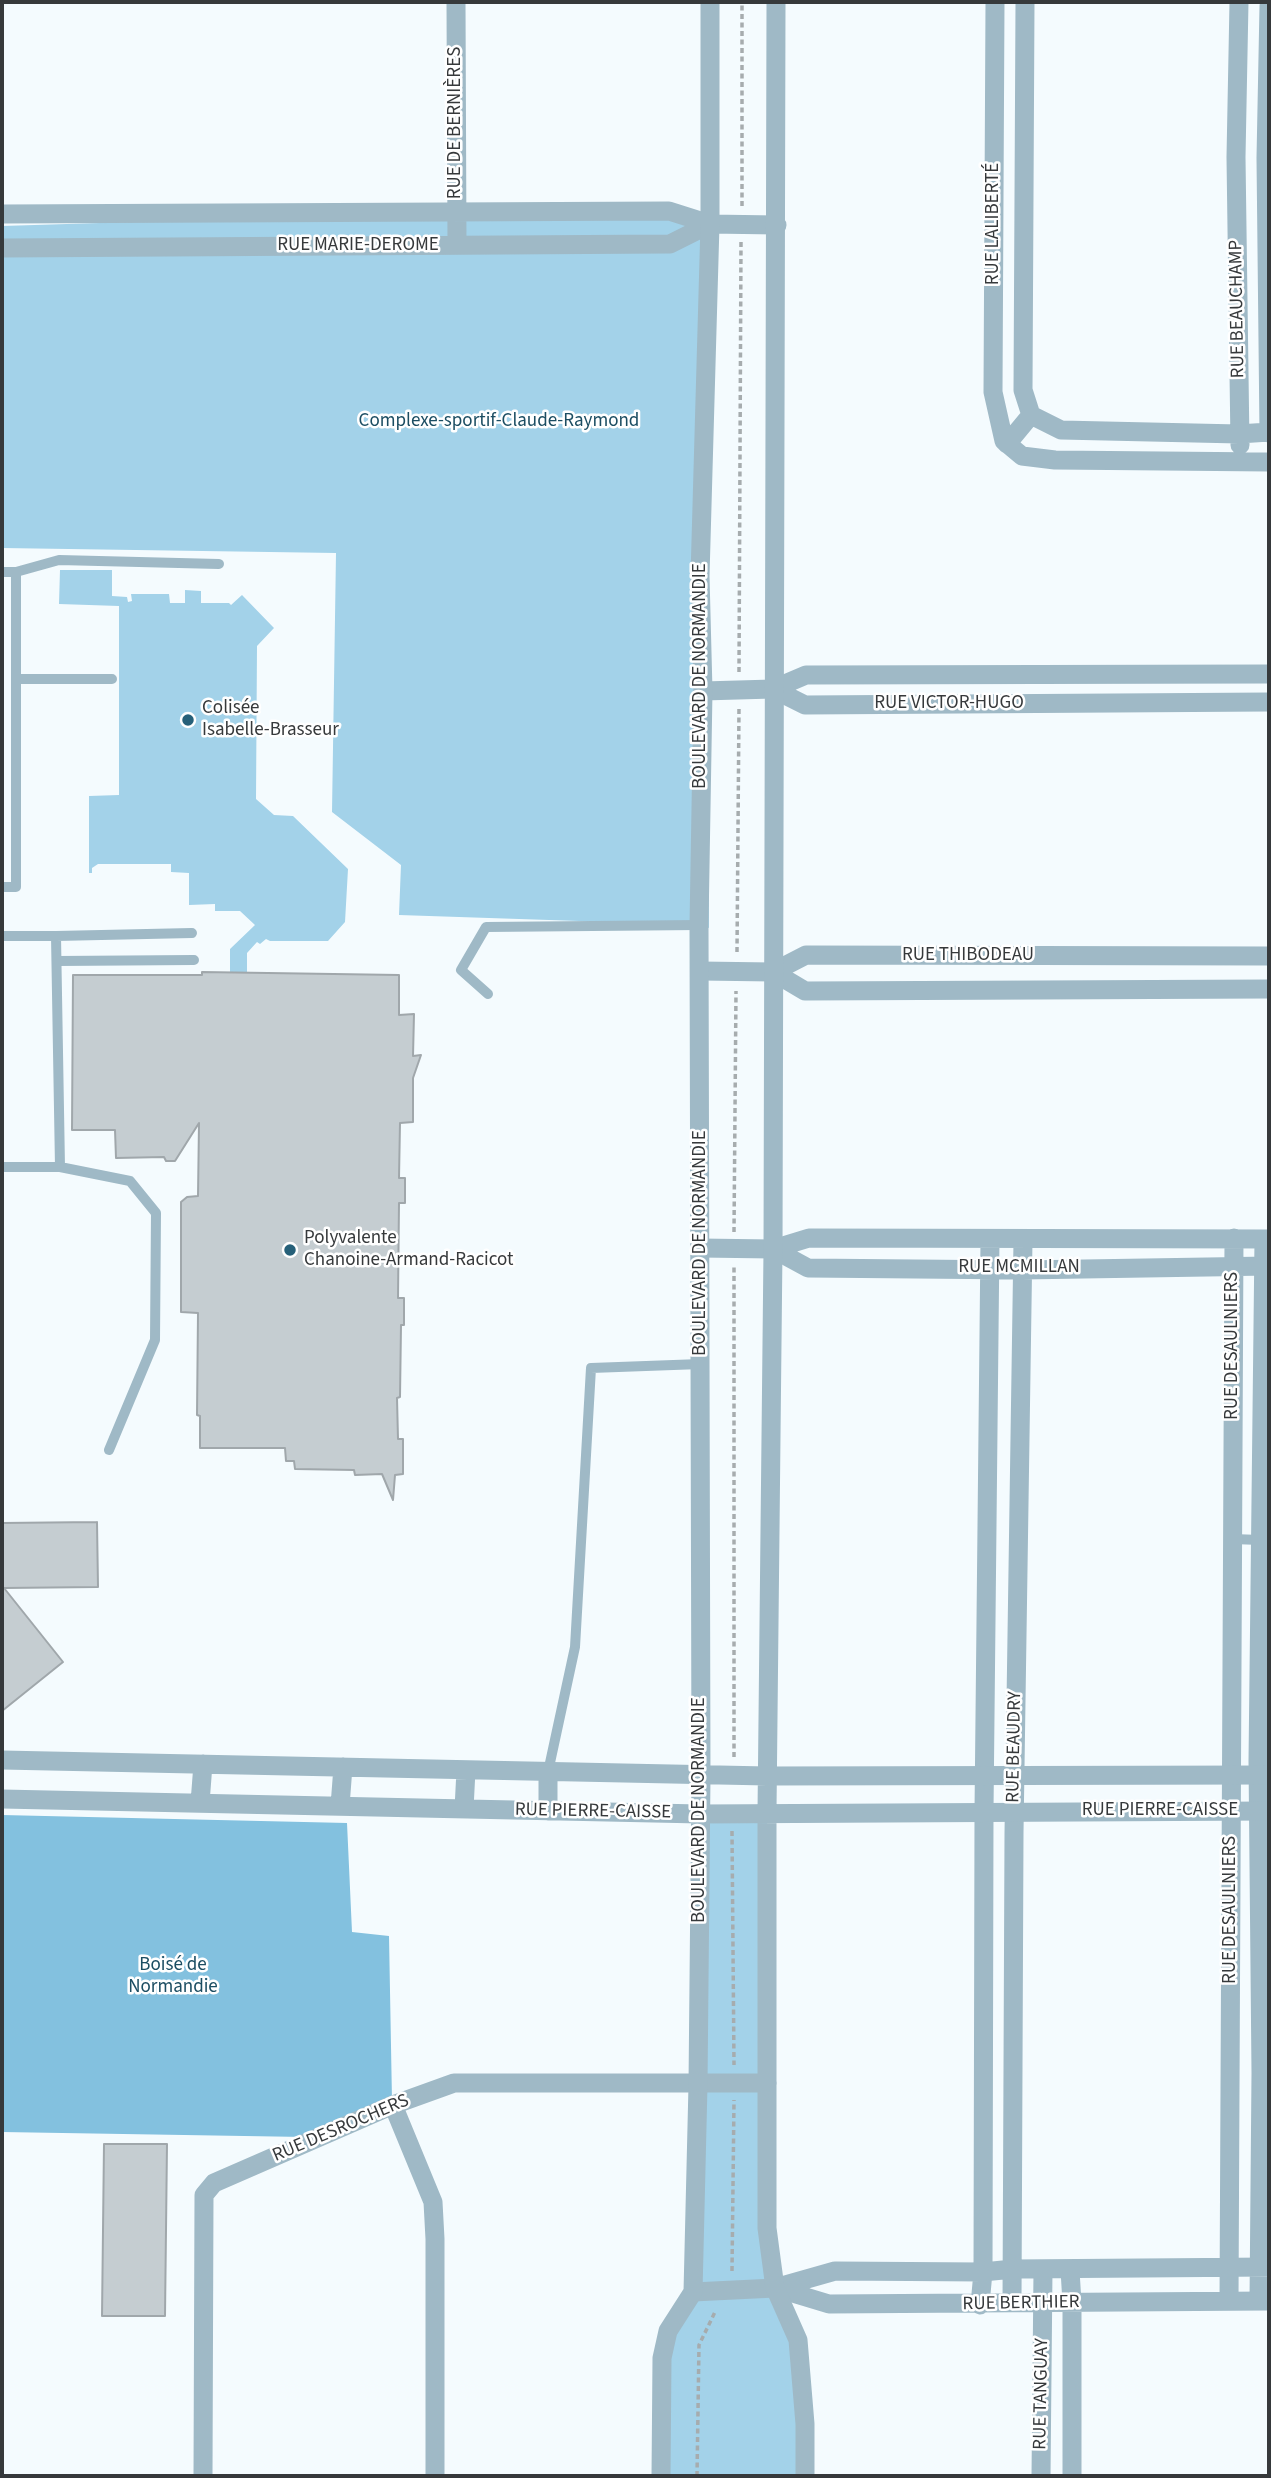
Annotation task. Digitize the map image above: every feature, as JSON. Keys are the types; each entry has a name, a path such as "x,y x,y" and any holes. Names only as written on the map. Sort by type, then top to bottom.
{"street":[{"name":"RUE DE BERNIÈRES","path":"456,2 457,245"},
{"name":"BOULEVARD DE NORMANDIE","path":"693,2292 701,1774 699,925 704,691 700,576 710,224 710,2"},
{"path":"776,2 767,2228 775,2288 798,2340 805,2424 805,2476"},
{"name":"RUE LALIBERTÉ","path":"995,2 993,393 1007,444"},
{"name":"RUE LALIBERTÉ","path":"1025,2 1023,390 1031,415"},
{"name":"RUE BEAUCHAMP","path":"1239,2 1236,157 1241,461"},
{"name":"RUE BEAUCHAMP","path":"1269,6 1266,158 1269,432"},
{"path":"1236,157 1266,158"},
{"name":"RUE MARIE-DEROME","path":"2,214 668,211 710,224 777,225"},
{"name":"RUE MARIE-DEROME","path":"2,248 670,244 710,224"},
{"path":"1269,432 1239,434 1061,430 1031,415 1007,444 1022,456 1055,460 1269,462"},
{"path":"1129,674 1129,703"},
{"name":"RUE VICTOR-HUGO","path":"704,691 773,689 806,675 1269,674"},
{"name":"RUE VICTOR-HUGO","path":"773,689 805,705 1269,702"},
{"name":"RUE THIBODEAU","path":"700,971 773,972 806,955 1269,956"},
{"path":"1167,990 1168,957"},
{"name":"RUE THIBODEAU","path":"773,972 805,991 1269,989"},
{"name":"RUE MCMILLAN","path":"700,1248 773,1249 809,1238 1267,1239"},
{"name":"RUE DESAULNIERS","path":"1229,2301 1234,1238"},
{"name":"RUE BEAUDRY","path":"980,2305 983,2272 984,1775 990,1239"},
{"name":"RUE DESAULNIERS","path":"1264,2301 1261,2073 1265,1811 1260,1540 1267,1239"},
{"name":"RUE BEAUDRY","path":"1012,2302 1014,1776 1023,1240"},
{"name":"RUE MCMILLAN","path":"773,1249 808,1268 1022,1270 1266,1266"},
{"path":"987,1498 1020,1499"},
{"name":"RUE PIERRE-CAISSE","path":"2,1760 767,1776 1264,1775"},
{"path":"200,1803 203,1764"},
{"path":"340,1806 343,1767"},
{"path":"464,1809 466,1770"},
{"path":"548,1772 548,1811"},
{"name":"RUE PIERRE-CAISSE","path":"2,1799 700,1814 1265,1811"},
{"path":"983,1994 1013,1995"},
{"path":"1231,2072 1261,2073"},
{"name":"RUE DESROCHERS","path":"203,2476 204,2195 214,2183 393,2105 454,2083 767,2083"},
{"path":"393,2105 433,2202 435,2476"},
{"path":"983,2115 1013,2115"},
{"name":"RUE BERTHIER","path":"693,2292 775,2288 835,2271 983,2272 1013,2269 1264,2267"},
{"name":"RUE TANGUAY","path":"1041,2476 1043,2270"},
{"name":"RUE TANGUAY","path":"1070,2270 1072,2476"},
{"name":"RUE BERTHIER","path":"775,2288 829,2305 1264,2301"},
{"path":"661,2476 662,2358 668,2331 693,2292"}],"lane":[{"path":"2,572 16,572 60,560 219,564"},
{"path":"2,887 16,887 16,572"},
{"path":"16,679 112,678"},
{"path":"488,994 461,970 486,927 699,925"},
{"path":"2,936 192,933"},
{"path":"56,936 60,1167"},
{"path":"57,961 194,960"},
{"path":"2,1167 60,1167 130,1181 156,1213 155,1340 108,1450"},
{"path":"548,1772 575,1647 591,1368 701,1364"},
{"path":"1233,1539 1260,1540"}],"green space":[{"name":"Complexe-sportif-Claude-Raymond","path":"456,212 707,216 709,928 699,925 399,915 401,865 332,812 336,553 2,548 2,226"},
{"name":"Colisée Isabelle-Brasseur","path":"60,570 112,570 112,596 127,597 128,602 132,601 131,594 169,594 170,603 185,603 185,590 201,591 201,603 231,605 242,595 274,628 257,646 256,799 274,815 293,816 348,869 345,922 328,941 266,939 260,944 257,942 247,953 247,972 230,972 230,949 255,925 240,911 215,911 215,904 189,905 189,873 171,872 171,864 98,864 92,868 92,873 89,873 89,796 119,795 119,606 59,604"},
{"path":"767,1812 767,2228 798,2340 805,2476 661,2476 662,2358 693,2292 700,1814"},
{"name":"Boisé de Normandie","path":"2,1815 347,1823 352,1932 389,1936 392,2101 305,2137 2,2132"}],"building":[{"name":"Polyvalente Chanoine-Armand-Racicot","path":"202,972 399,975 399,1015 414,1014 413,1056 421,1055 413,1078 413,1122 400,1123 399,1178 405,1178 405,1203 399,1203 398,1298 404,1298 404,1325 401,1325 400,1397 397,1398 398,1439 403,1439 403,1474 395,1475 393,1500 382,1474 355,1475 354,1470 295,1469 294,1461 286,1461 285,1448 200,1448 200,1416 197,1415 198,1313 181,1312 181,1202 187,1197 198,1196 199,1123 175,1161 166,1161 164,1157 116,1158 115,1130 72,1130 73,975 202,975"},
{"path":"97,1522 98,1587 4,1588 63,1662 2,1711 2,1523"},
{"path":"104,2144 167,2144 165,2316 102,2316"}],"place":[{"name":"Colisée Isabelle-Brasseur","path":"188,720"},
{"name":"Polyvalente Chanoine-Armand-Racicot","path":"290,1250"}]}
